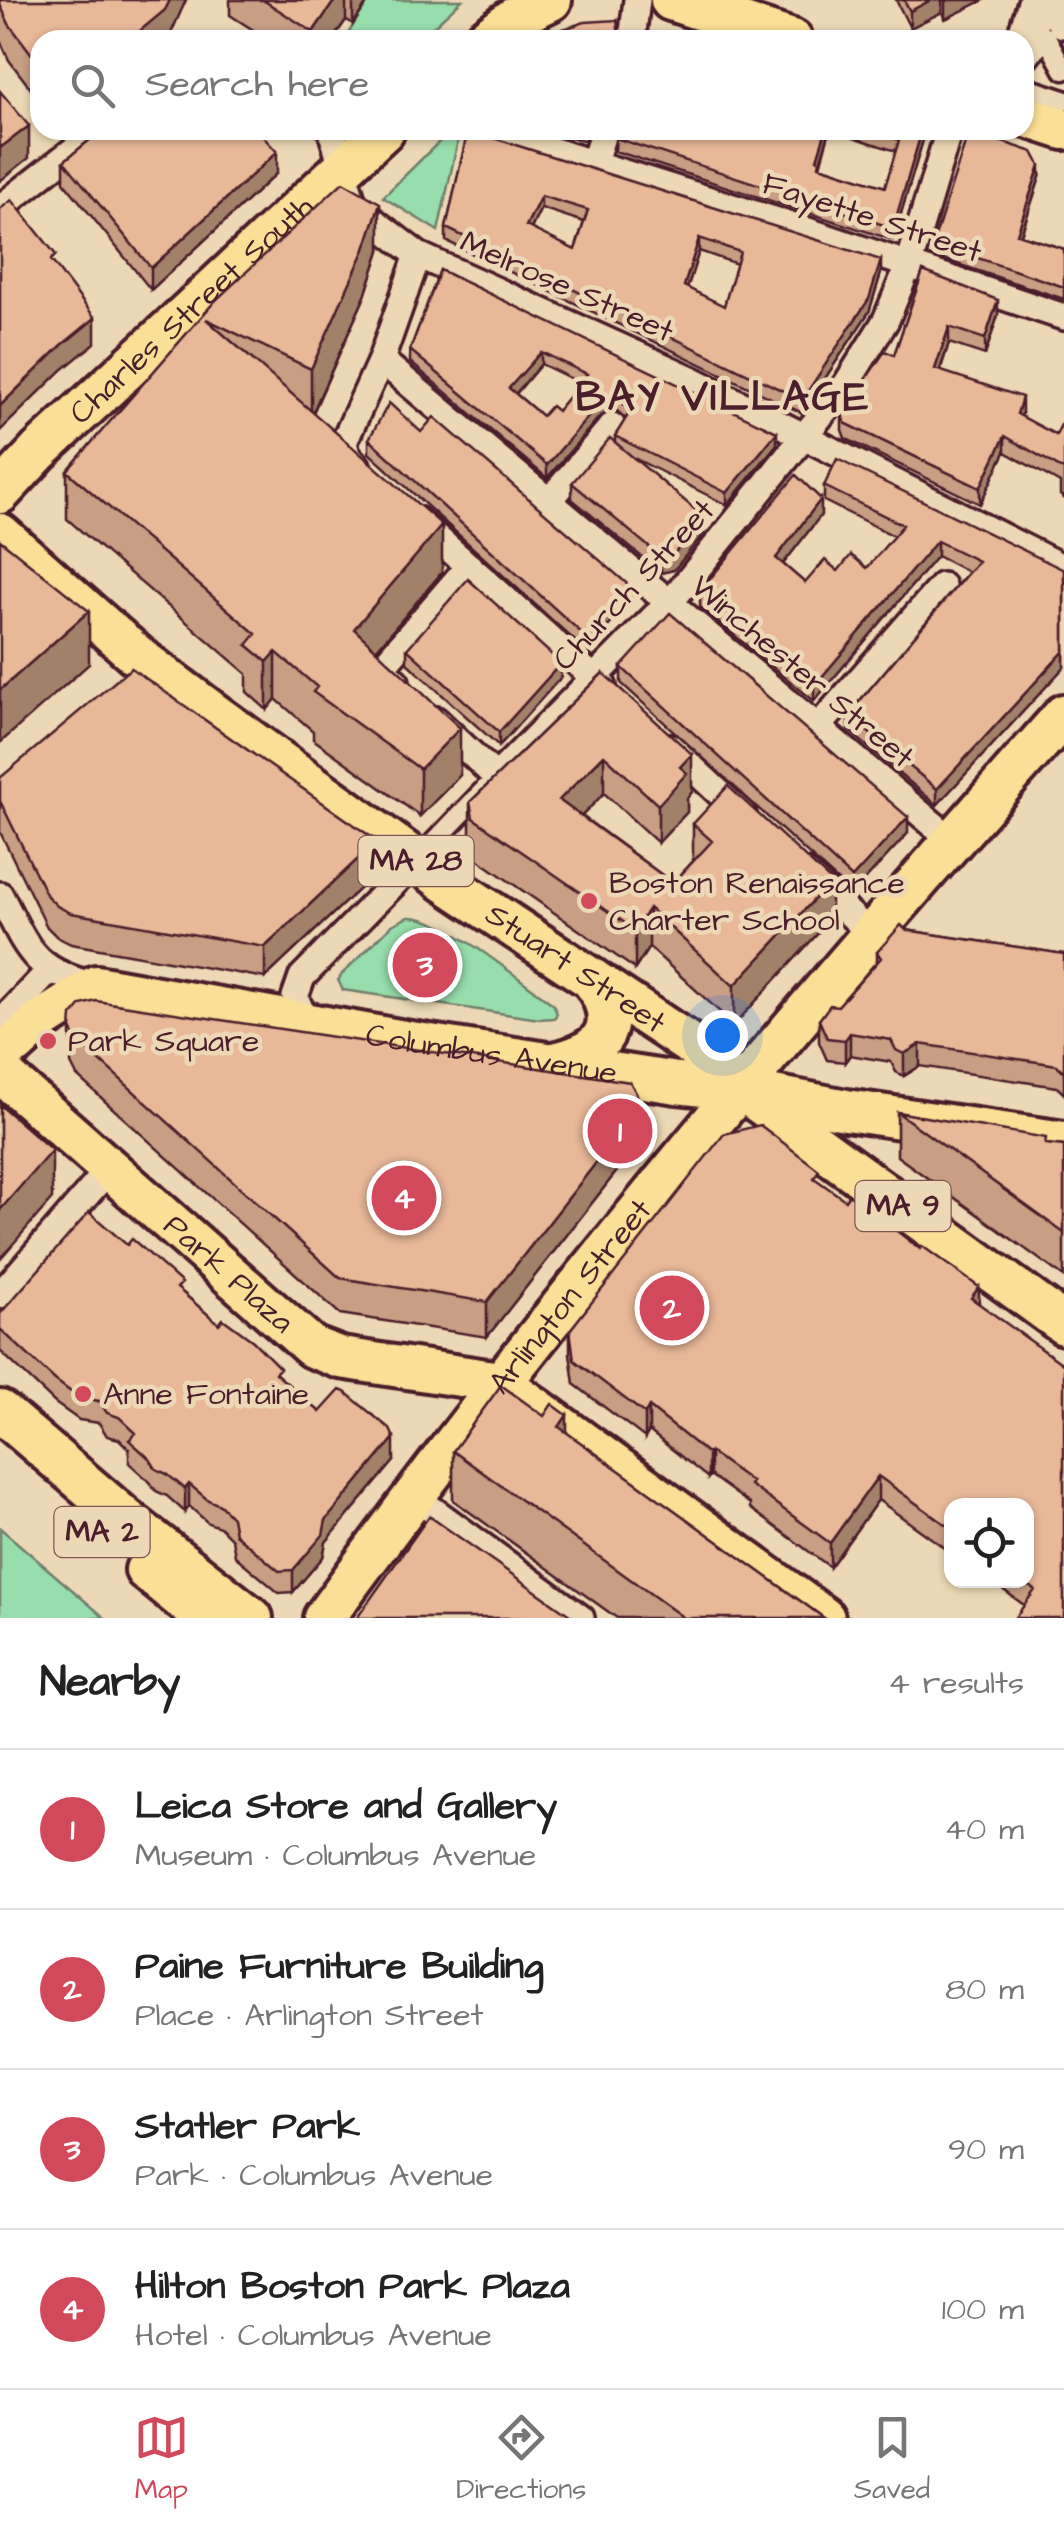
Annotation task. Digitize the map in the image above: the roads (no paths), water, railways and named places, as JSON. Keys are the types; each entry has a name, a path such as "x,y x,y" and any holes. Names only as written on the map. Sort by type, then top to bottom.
{"main road":[{"path":"498,30 551,0"},
{"path":"671,0 762,30"},
{"path":"1027,30 1037,0"},
{"path":"1054,0 1064,20"},
{"path":"1034,119 1064,129"},
{"name":"Charles Street South","path":"0,493 373,140"},
{"name":"Stuart Street","path":"0,534 66,590 130,669 700,1051 742,1090 1064,1324"},
{"name":"MA 28","path":"0,560 33,571 66,590"},
{"name":"Arlington Street","path":"324,1618 500,1382 871,934 1064,715"},
{"path":"554,1063 588,1051 606,1032 609,1010 592,979"},
{"path":"0,1051 16,1044 41,1021 96,986"},
{"name":"Columbus Avenue","path":"96,986 308,1026 1064,1142"},
{"name":"Park Plaza","path":"0,1072 312,1347 341,1358 500,1382"},
{"path":"500,1382 824,1618"},
{"path":"0,1411 248,1617"},
{"name":"MA 2","path":"0,1445 205,1618"}],"street":[{"path":"633,30 637,0"},
{"path":"1034,52 1046,37 1064,70"},
{"path":"1034,90 1064,100"},
{"path":"0,208 85,140"},
{"name":"Melrose Street","path":"334,140 354,206 418,256 693,380 1064,568"},
{"name":"Fayette Street","path":"521,140 1064,317"},
{"path":"594,162 601,140"},
{"name":"Church Street","path":"308,1026 295,998 302,977 668,604 807,438 886,320 909,264 946,140"},
{"path":"418,256 381,360 344,442 350,460 624,706"},
{"name":"Winchester Street","path":"381,360 953,840"},
{"path":"550,500 612,426"},
{"path":"468,566 381,668 496,777"},
{"path":"819,726 942,586"},
{"path":"653,732 755,826"},
{"path":"784,853 871,934"},
{"path":"0,895 27,948 50,970 0,1024"},
{"name":"Columbus Avenue","path":"50,970 96,986"},
{"path":"0,1295 110,1168"},
{"path":"414,1496 581,1618"}],"place":[{"name":"Boston Renaissance Charter School","path":"589,901"},
{"name":"Statler Park","path":"425,965"},
{"name":"Park Square","path":"48,1041"},
{"name":"Leica Store and Gallery","path":"620,1131"},
{"name":"Hilton Boston Park Plaza","path":"404,1198"},
{"name":"Paine Furniture Building","path":"672,1308"},
{"name":"Anne Fontaine","path":"83,1394"}],"district":[{"name":"BAY VILLAGE","path":"723,398"}]}
